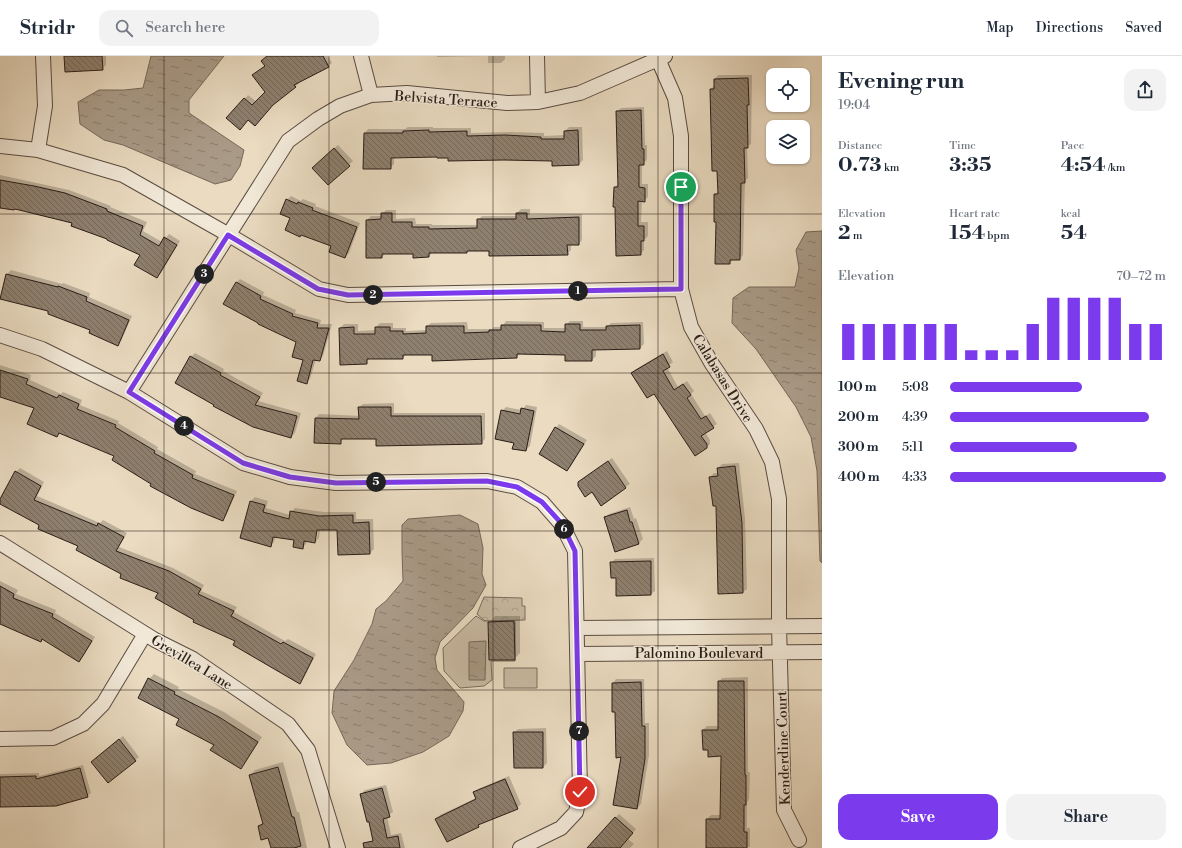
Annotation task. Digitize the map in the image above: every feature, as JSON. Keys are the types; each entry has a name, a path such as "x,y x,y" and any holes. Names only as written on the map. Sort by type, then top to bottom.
{"street":[{"path":"38,150 45,106 44,56"},
{"path":"361,56 371,95"},
{"path":"537,56 538,102"},
{"name":"Belvista Terrace","path":"129,392 288,141 318,119 335,109 371,95 407,93 507,103 538,102 580,93 662,58"},
{"name":"Calabasas Drive","path":"662,58 675,98 681,136 681,289 691,327 712,364 756,429 772,462 779,499 780,653"},
{"path":"0,146 38,150 123,176 228,235 318,289 348,295 681,289"},
{"path":"0,335 42,348 129,392 243,463 290,477 336,483 487,481 517,487 542,502 562,524 575,551 580,792 576,812 561,828 520,848"},
{"name":"Grevillea Lane","path":"0,543 145,634 193,660 288,724 308,750 338,848"},
{"name":"Palomino Boulevard","path":"577,628 822,626"},
{"path":"0,739 53,738 83,724 103,704 145,634"},
{"name":"Palomino Boulevard","path":"577,654 822,652"},
{"name":"Kenderdine Court","path":"780,653 784,810 798,840"}],"green space":[{"path":"484,597 522,598 522,606 525,606 525,620 485,621 477,614"},
{"path":"476,616 484,621 515,622 515,661 491,661 492,680 484,686 460,688 444,671 443,648"},
{"path":"504,668 537,668 537,688 504,688"}],"water":[{"path":"151,56 224,56 189,100 189,113 244,150 240,166 231,180 215,184 123,145 104,140 80,124 78,102 99,90 143,88"},
{"path":"822,231 822,563 820,561 817,471 811,437 796,407 756,349 732,323 733,298 749,287 795,287 799,268 796,250 806,232"},
{"path":"460,515 478,524 483,548 482,574 486,585 473,608 440,642 435,658 437,670 464,702 463,711 449,736 423,752 391,763 367,765 347,745 332,713 334,691 354,660 372,624 376,609 386,601 403,581 402,525 408,519"},
{"path":"486,641 485,680 469,680 469,642"}],"building":[{"path":"64,56 102,56 103,70 65,72"},
{"path":"267,56 323,56 329,67 294,85 296,87 273,105 255,126 248,120 240,130 226,118 244,98 252,105 265,92 252,75 265,66 261,61"},
{"path":"748,78 748,148 744,148 745,183 741,183 740,260 730,260 730,264 715,264 716,222 714,222 714,194 718,194 717,171 712,171 710,89 714,89 714,79"},
{"path":"641,110 644,165 639,165 639,187 645,188 645,202 638,201 638,226 644,226 644,241 641,241 641,255 616,256 615,207 613,207 614,187 618,187 616,111"},
{"path":"429,130 429,132 467,131 467,136 505,135 541,137 541,139 564,139 564,131 578,130 579,165 552,166 552,161 448,161 448,158 437,157 391,158 391,169 363,169 364,133 403,133 403,131"},
{"path":"334,148 350,166 328,185 312,168"},
{"path":"0,180 65,193 107,209 107,211 143,226 140,235 159,246 164,237 177,245 157,278 134,265 140,255 107,239 71,226 72,223 15,209 0,208"},
{"path":"286,199 297,204 298,202 313,208 312,210 357,227 345,258 329,252 331,246 301,235 300,237 285,230 290,218 280,214"},
{"path":"381,213 392,213 392,222 412,222 412,227 429,227 429,229 477,228 477,219 516,219 516,213 527,213 527,219 579,217 579,245 567,245 568,255 489,256 489,251 467,251 467,253 429,253 429,257 413,258 413,254 382,254 382,258 366,258 366,220 381,219"},
{"path":"6,274 58,286 87,297 86,301 129,320 118,346 89,333 90,330 48,314 48,311 0,299"},
{"path":"236,282 261,296 260,299 293,314 292,316 318,323 317,328 329,328 320,361 313,360 307,384 297,381 303,360 292,357 296,342 258,324 223,304"},
{"path":"565,324 580,324 580,330 606,330 606,326 640,325 640,349 592,350 592,361 565,361 565,355 517,354 517,358 432,361 432,355 403,355 403,359 367,359 367,364 340,365 339,328 354,327 354,334 375,334 375,327 390,327 390,331 403,331 403,334 426,333 426,326 464,326 464,333 501,330 501,325 541,325 541,331 565,332"},
{"path":"663,354 670,367 663,371 674,390 683,384 691,395 687,398 701,419 706,416 714,428 701,436 707,444 707,448 695,456 654,394 647,398 631,373"},
{"path":"190,356 221,373 220,375 260,397 255,405 297,416 291,438 253,427 213,406 214,405 175,383"},
{"path":"0,370 28,379 26,384 57,398 59,395 79,404 77,409 116,425 115,427 155,451 154,453 193,475 192,478 234,495 223,521 191,508 150,486 151,484 112,460 114,456 59,433 57,437 27,424 34,408 0,397"},
{"path":"358,407 391,407 391,416 481,416 482,444 376,446 376,439 341,439 341,444 314,443 315,418 359,419"},
{"path":"521,408 534,411 526,451 512,449 514,443 495,439 501,410 520,414"},
{"path":"555,427 584,444 567,471 539,454"},
{"path":"608,461 626,488 601,506 592,492 585,497 578,486 578,482"},
{"path":"735,466 742,523 743,593 718,594 716,506 713,506 709,477 718,476 717,468"},
{"path":"15,471 41,486 34,500 97,526 98,523 124,537 116,551 169,571 201,589 198,594 234,611 231,616 281,644 283,642 313,658 300,684 233,645 235,641 193,622 194,620 155,598 158,593 120,578 121,574 76,550 78,546 38,529 39,525 0,504 0,499"},
{"path":"250,501 265,505 263,512 289,519 290,511 319,516 353,515 353,523 369,522 370,554 338,555 337,530 317,530 315,543 304,541 303,549 293,547 294,540 273,537 271,547 240,538"},
{"path":"627,510 639,544 615,552 604,517"},
{"path":"651,561 651,595 616,596 616,578 611,578 610,562"},
{"path":"0,586 14,594 13,598 53,614 52,617 92,641 79,662 42,639 41,642 0,624"},
{"path":"514,621 515,660 489,660 488,622"},
{"path":"148,678 175,692 174,694 219,717 258,742 241,769 210,750 214,745 176,725 179,719 138,698"},
{"path":"718,681 744,681 746,805 744,805 744,832 747,832 747,848 706,848 706,819 720,819 721,756 708,757 708,750 703,750 702,730 718,730"},
{"path":"641,682 642,726 645,726 645,759 637,809 613,805 621,757 616,758 615,712 612,712 612,683"},
{"path":"513,732 543,732 543,768 514,768"},
{"path":"119,739 136,761 108,783 91,762"},
{"path":"278,767 292,817 294,817 301,846 294,848 271,848 268,838 261,840 258,826 263,824 249,775"},
{"path":"80,768 88,797 56,806 0,807 0,777 36,776 36,779"},
{"path":"505,779 518,809 478,825 479,827 447,842 435,819 476,799 473,792"},
{"path":"382,788 390,817 383,819 387,838 398,836 400,848 364,848 363,843 373,841 369,822 367,822 360,794"},
{"path":"615,817 633,833 620,848 587,848"}],"route":[{"path":"580,792 575,551 562,524 542,502 517,487 487,481 336,483 290,477 243,463 129,392 228,235 318,289 348,295 681,289 681,187"}]}
